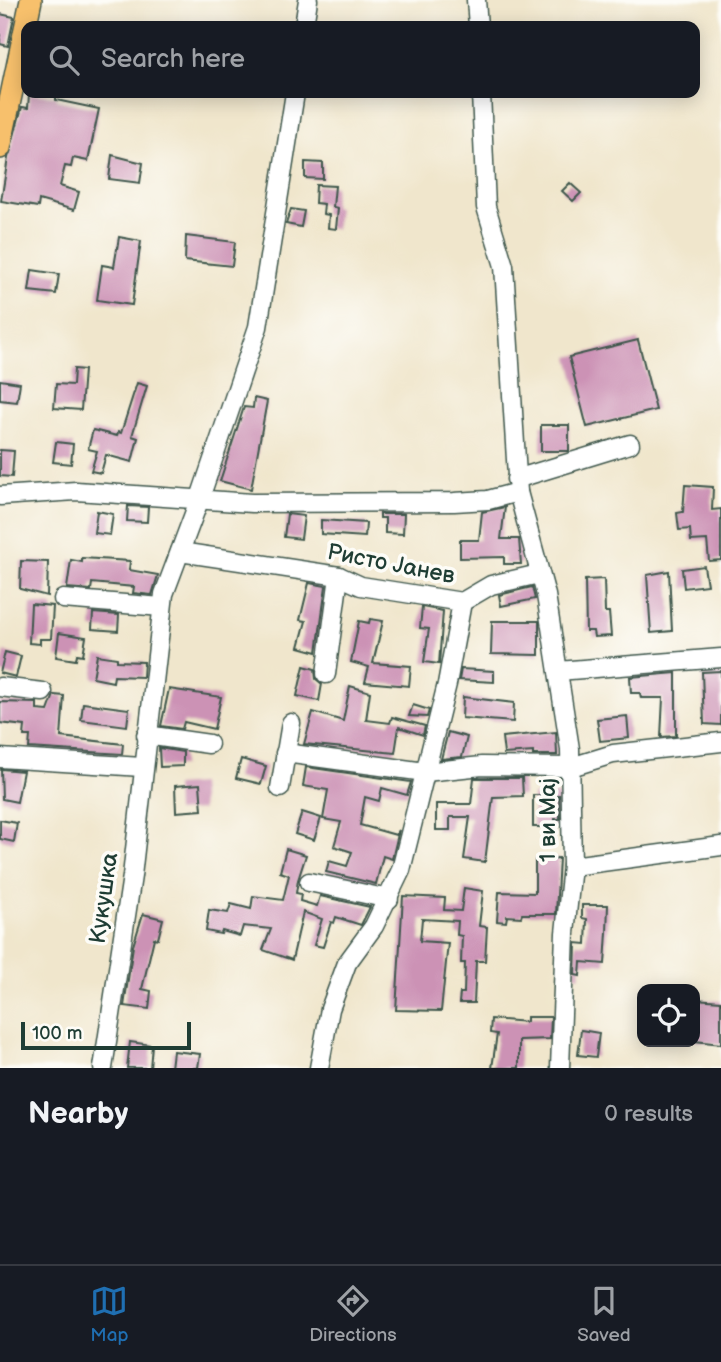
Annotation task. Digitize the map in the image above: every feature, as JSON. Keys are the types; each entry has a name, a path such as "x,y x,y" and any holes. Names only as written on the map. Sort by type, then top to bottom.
{"main road":[{"path":"27,21 31,0"},
{"path":"0,148 21,48"}],"street":[{"path":"305,21 308,0"},
{"path":"476,0 478,21"},
{"name":"Кукушка","path":"103,1068 132,876 142,767 162,607 168,578 201,498 258,327 294,98"},
{"name":"1 ви Мај","path":"481,98 481,150 486,207 504,266 517,485 546,595 571,767 572,866 565,933 560,1068"},
{"path":"0,496 53,491 252,503 488,500 517,485 631,444"},
{"name":"Ристо Јанев","path":"180,552 339,576 361,586 462,602 447,684 413,831 389,899 374,926 347,963 330,1009 319,1068"},
{"path":"462,602 491,585 539,574"},
{"path":"326,674 339,576"},
{"path":"63,599 162,607"},
{"path":"558,671 721,658"},
{"path":"0,687 43,692"},
{"path":"280,788 290,723"},
{"path":"146,735 209,744"},
{"path":"285,753 425,772 482,766 571,767 613,754 721,742"},
{"path":"0,758 142,767"},
{"path":"572,866 721,846"},
{"path":"309,882 389,899"}],"building":[{"path":"0,14 14,17 8,46 0,44"},
{"path":"29,98 56,98 99,109 88,161 73,158 71,167 65,166 60,186 79,192 74,210 39,200 38,207 1,201 8,158 22,107 28,108"},
{"path":"112,155 143,163 140,183 109,179"},
{"path":"305,162 323,163 323,179 305,178"},
{"path":"570,183 581,193 573,201 562,191"},
{"path":"316,185 335,186 333,207 338,208 336,229 328,228 329,215 323,214 324,204 315,203"},
{"path":"291,209 304,211 301,227 286,224"},
{"path":"186,236 235,242 232,266 185,261"},
{"path":"119,237 141,241 132,305 97,300 102,265 114,267"},
{"path":"32,270 59,274 56,294 29,291"},
{"path":"638,340 656,410 587,427 569,357"},
{"path":"74,369 84,370 81,410 54,408 56,384 73,385"},
{"path":"0,380 20,383 17,402 0,400"},
{"path":"137,383 147,386 132,436 138,438 132,462 106,455 101,473 91,471 97,451 88,449 93,430 117,436 118,432 121,433"},
{"path":"254,398 267,401 251,489 220,481 244,407 253,408"},
{"path":"541,425 569,425 569,451 541,451"},
{"path":"56,442 73,444 71,464 53,462"},
{"path":"0,450 14,451 12,477 0,476"},
{"path":"685,485 713,487 712,510 721,509 721,560 709,561 707,540 691,541 690,529 679,530 677,513 683,512"},
{"path":"128,506 148,507 147,522 127,521"},
{"path":"505,507 501,539 519,539 521,564 504,564 504,557 460,558 460,540 479,540 482,512"},
{"path":"97,511 113,514 110,535 94,533"},
{"path":"287,514 304,516 301,539 284,537"},
{"path":"380,514 404,514 403,534 385,533 385,518 380,518"},
{"path":"321,520 366,523 365,537 321,534"},
{"path":"82,558 130,561 129,570 158,575 152,595 133,593 134,587 92,583 91,590 67,588 71,560 82,562"},
{"path":"21,561 48,562 47,596 20,589"},
{"path":"704,566 707,585 684,588 682,569"},
{"path":"669,571 672,631 651,633 647,575"},
{"path":"604,579 605,612 609,612 611,636 594,637 593,631 586,631 585,580"},
{"path":"309,583 326,586 317,652 299,647 306,621 300,620"},
{"path":"532,587 535,599 501,606 499,595"},
{"path":"31,604 53,606 51,639 40,639 40,644 29,643"},
{"path":"422,607 443,611 439,664 424,662 429,629 420,628"},
{"path":"93,613 119,615 118,631 92,629"},
{"path":"370,619 383,621 373,663 411,666 409,686 365,682 369,667 351,662 359,621 369,623"},
{"path":"492,621 539,621 539,655 491,654"},
{"path":"59,633 86,637 83,655 77,654 76,660 56,657"},
{"path":"5,652 21,656 16,677 0,673"},
{"path":"97,655 117,658 117,661 144,662 143,677 114,676 113,682 93,678"},
{"path":"304,666 315,669 316,679 322,684 319,701 297,696"},
{"path":"461,669 494,671 494,682 459,680"},
{"path":"721,671 721,725 704,724 702,672"},
{"path":"676,673 676,736 661,737 663,698 641,698 640,693 631,693 630,677"},
{"path":"350,686 370,692 366,720 390,723 392,717 425,726 423,735 399,727 395,753 304,744 313,712 343,721"},
{"path":"169,689 221,697 214,729 184,722 182,729 161,726"},
{"path":"54,695 64,696 61,737 123,744 122,754 29,748 30,736 24,736 25,726 0,723 0,702 37,703 37,710 48,711"},
{"path":"463,697 514,703 513,722 462,718"},
{"path":"83,703 129,709 127,726 81,720"},
{"path":"413,705 429,710 427,717 409,716"},
{"path":"627,716 629,738 600,741 597,719"},
{"path":"448,732 467,737 462,757 441,759"},
{"path":"556,732 557,755 533,755 533,752 504,754 502,737"},
{"path":"159,748 183,752 183,766 160,767"},
{"path":"241,759 266,766 261,784 236,778"},
{"path":"306,767 411,782 407,795 382,788 379,801 365,797 360,825 396,835 399,830 392,859 383,856 376,884 326,872 329,861 347,866 352,852 334,846 341,822 323,819 328,790 303,786"},
{"path":"1,769 23,771 17,802 2,799"},
{"path":"474,778 522,778 523,796 493,797 485,862 464,859 470,817 450,817 450,830 436,830 436,804 471,804"},
{"path":"200,784 202,810 176,812 175,786"},
{"path":"533,795 559,795 560,819 555,819 555,827 533,827"},
{"path":"302,812 321,818 314,840 295,834"},
{"path":"0,820 17,823 14,842 0,839"},
{"path":"286,849 306,855 296,893 301,894 300,901 317,906 320,896 370,907 361,925 336,917 334,923 331,922 323,947 314,945 322,919 303,912 292,960 263,950 271,929 243,926 240,936 222,931 221,934 206,931 209,910 228,913 231,904 251,909 253,896 283,900 289,875 280,872"},
{"path":"559,858 556,914 522,914 521,917 507,916 506,922 497,921 499,892 535,893 535,859"},
{"path":"464,888 483,891 479,926 487,927 485,961 476,961 474,1003 459,1003 460,993 464,993 465,963 461,963 462,936 457,935 458,921 422,919 420,941 448,943 441,1011 396,1010 403,896 445,898 444,910 461,911"},
{"path":"582,905 608,905 605,964 581,962 580,976 575,975 576,943 586,944 587,919 582,918"},
{"path":"143,914 163,919 158,939 154,938 142,989 151,991 149,1009 124,1006 133,946"},
{"path":"700,999 721,1001 721,1044 700,1042"},
{"path":"527,1017 551,1017 550,1039 519,1040 519,1068 492,1068 497,1034 490,1033 491,1019 527,1022"},
{"path":"581,1030 599,1033 596,1057 578,1055"},
{"path":"130,1042 152,1045 150,1068 127,1068"},
{"path":"173,1051 200,1054 198,1068 171,1068"}]}
